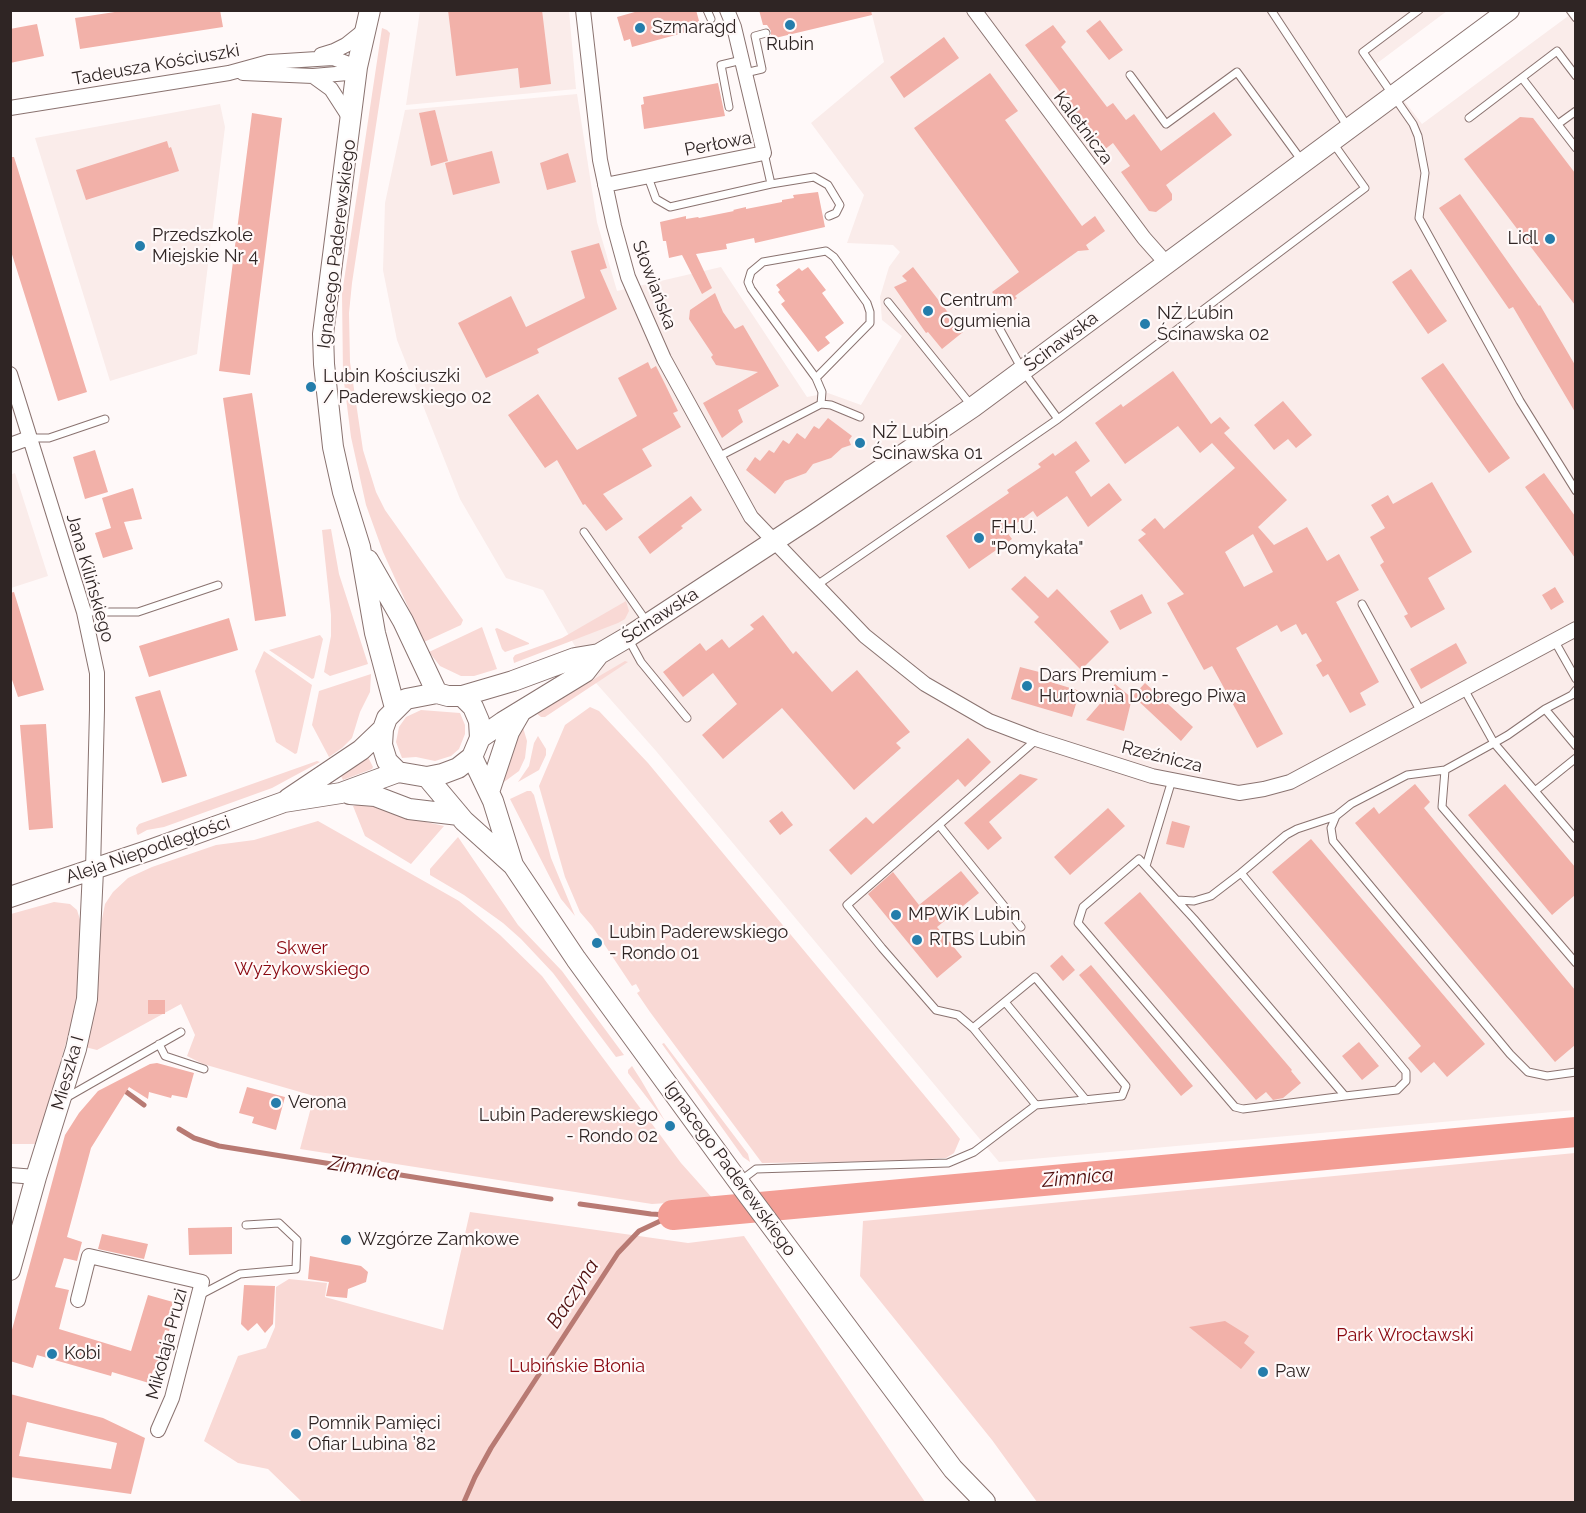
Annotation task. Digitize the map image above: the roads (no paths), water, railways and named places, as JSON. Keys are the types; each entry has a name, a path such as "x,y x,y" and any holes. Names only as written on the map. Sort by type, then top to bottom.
{"main road":[{"name":"Ścinawska","path":"462,696 513,681 575,658 599,654 628,638 973,407 1509,10"},
{"name":"Ignacego Paderewskiego","path":"368,20 357,67 323,333 326,394 333,447 343,492 360,547 375,633 395,708"},
{"name":"Ignacego Paderewskiego","path":"360,547 403,621 437,693"},
{"name":"Ścinawska","path":"480,738 585,672 599,654"},
{"path":"437,693 462,696 474,707 479,721 480,738 472,757 458,768 442,774 427,777 398,772 387,761 382,745 382,729 395,708 406,699 437,693"},
{"path":"489,792 509,732 520,713"},
{"name":"Aleja Niepodległości","path":"284,802 360,750 382,729"},
{"name":"Ignacego Paderewskiego","path":"472,757 489,792 513,865"},
{"name":"Aleja Niepodległości","path":"10,897 284,802 341,793 398,772"},
{"name":"Ignacego Paderewskiego","path":"427,777 459,815 513,865 576,959 740,1185 952,1469 985,1503"},
{"path":"341,793 375,796 409,809 459,815"},
{"name":"Mieszka I","path":"10,1270 76,1049 87,999 93,870"},
{"name":"Ignacego Paderewskiego","path":"952,1469 966,1503"}],"street":[{"name":"Słowiańska","path":"583,10 600,160 628,277 664,358 751,517 775,541"},
{"name":"Perłowa","path":"605,185 764,153 734,27 727,10"},
{"name":"Kaletnicza","path":"974,10 1144,238 1167,264"},
{"name":"Tadeusza Kościuszki","path":"307,58 346,45 368,20"},
{"name":"Tadeusza Kościuszki","path":"10,108 229,73 269,62 333,58 357,67"},
{"path":"229,73 313,76 348,73 357,67"},
{"path":"313,76 332,89 351,120"},
{"name":"Jana Kilińskiego","path":"10,374 84,612 97,673 93,870"},
{"path":"10,445 29,438"},
{"name":"Rzeźnicza","path":"775,541 865,636 925,684 989,721 1036,739 1152,776 1239,793 1290,782 1575,629"},
{"path":"10,1175 36,1177"},
{"name":"Mikołaja Pruzi","path":"78,1300 89,1256 202,1282 172,1398 158,1430"}],"lane":[{"path":"707,10 711,19"},
{"path":"1271,10 1349,129"},
{"path":"1419,10 1363,52 1392,97 1413,124 1423,155 1425,173 1419,218 1520,401 1575,491"},
{"path":"1570,10 1575,18"},
{"path":"729,108 721,65 762,69 755,36 766,33"},
{"path":"1468,118 1557,51 1575,76"},
{"path":"1130,75 1166,124 1237,72 1303,163"},
{"path":"1522,78 1575,148"},
{"path":"1558,124 1575,111"},
{"path":"817,585 1058,419 1365,188 1332,142"},
{"path":"764,153 771,184"},
{"path":"648,177 656,199 670,207 771,184 814,177 828,185 840,205 836,213 829,216"},
{"path":"816,378 870,323 867,303 834,256 826,250 763,262 751,273 748,282 816,378 822,392 821,404"},
{"path":"888,302 973,407"},
{"path":"998,326 1023,371 1058,419"},
{"path":"718,457 821,404 831,405 860,417"},
{"path":"29,438 50,438 105,419"},
{"path":"584,532 648,624"},
{"path":"84,612 138,612 218,585"},
{"path":"1362,604 1421,712"},
{"path":"628,638 641,662 687,718"},
{"path":"1554,640 1575,679"},
{"path":"1464,689 1494,742 1575,839"},
{"path":"1177,900 1194,901 1211,897 1286,835 1336,816 1351,804 1407,775 1445,770 1508,735 1572,695 1575,690"},
{"path":"1545,710 1575,746"},
{"path":"1036,739 848,905 936,1010 958,1015 973,1028 1036,1105"},
{"path":"1535,791 1575,758"},
{"path":"1445,770 1442,807 1575,963"},
{"path":"1146,866 1172,780"},
{"path":"1336,816 1331,828 1333,841 1510,1054 1528,1072 1546,1076 1575,1072"},
{"path":"939,825 1021,927"},
{"path":"1241,873 1406,1072 1406,1081 1397,1090 1243,1109 1235,1107 1078,923 1083,907 1139,859 1345,1096"},
{"path":"740,1185 756,1169 948,1163 974,1152 1036,1105 1122,1096 1126,1086 1035,977 973,1028"},
{"path":"1005,1002 1086,1100"},
{"path":"60,1102 181,1032"},
{"path":"159,1044 165,1056 204,1070"},
{"path":"198,1296 240,1274 297,1269 297,1240 279,1223 246,1225"}],"waterway":[{"name":"Zimnica","path":"121,1088 144,1105"},
{"name":"Zimnica","path":"179,1129 194,1138 219,1146 551,1199"},
{"name":"Zimnica","path":"673,1215 1576,1132"},
{"name":"Zimnica","path":"580,1204 669,1215"},
{"name":"Baczyna","path":"464,1502 491,1448 618,1253 639,1231 673,1215"}],"place":[{"name":"Rubin","path":"790,25"},
{"name":"Szmaragd","path":"640,28"},
{"name":"Lidl","path":"1550,239"},
{"name":"Przedszkole Miejskie Nr 4","path":"140,246"},
{"name":"Centrum Ogumienia","path":"928,311"},
{"name":"NŻ Lubin Ścinawska 02","path":"1145,324"},
{"name":"Lubin Kościuszki / Paderewskiego 02","path":"311,387"},
{"name":"NŻ Lubin Ścinawska 01","path":"860,443"},
{"name":"F.H.U. \"Pomykała\"","path":"979,538"},
{"name":"Dars Premium - Hurtownia Dobrego Piwa","path":"1027,686"},
{"name":"MPWiK Lubin","path":"896,915"},
{"name":"RTBS Lubin","path":"917,940"},
{"name":"Lubin Paderewskiego - Rondo 01","path":"597,943"},
{"name":"Verona","path":"276,1103"},
{"name":"Lubin Paderewskiego - Rondo 02","path":"670,1126"},
{"name":"Wzgórze Zamkowe","path":"346,1240"},
{"name":"Kobi","path":"52,1354"},
{"name":"Paw","path":"1263,1372"},
{"name":"Pomnik Pamięci Ofiar Lubina ’82","path":"296,1434"}],"park label":[{"name":"Skwer Wyżykowskiego","path":"302,959"},
{"name":"Park Wrocławski","path":"1405,1336"},
{"name":"Lubińskie Błonia","path":"577,1367"}]}
